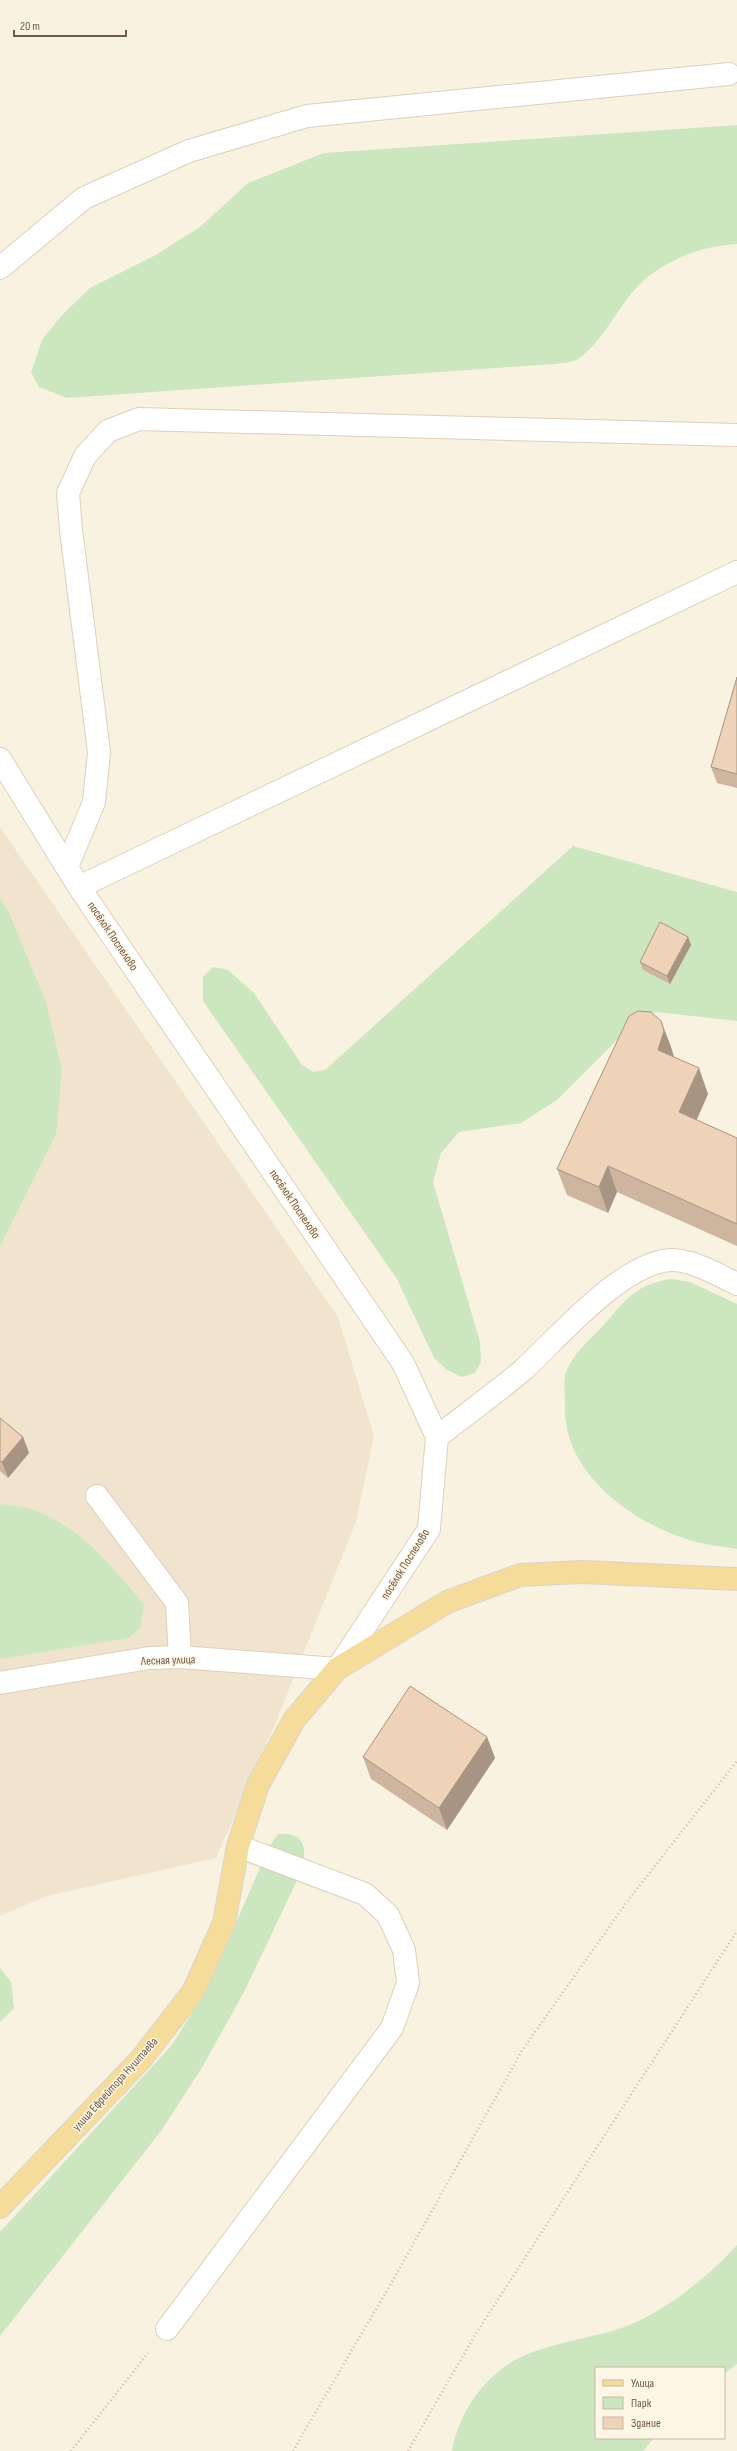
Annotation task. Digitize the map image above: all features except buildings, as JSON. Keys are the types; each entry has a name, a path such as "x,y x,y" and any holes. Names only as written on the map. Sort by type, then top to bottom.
{"main road":[{"name":"улица Ефрейтора Нуштаева","path":"0,2207 141,2058 193,1992 224,1924 238,1846 258,1785 294,1720 337,1669 447,1602 520,1575 581,1572 737,1578"}],"street":[{"path":"0,268 84,198 189,151 307,116 729,74"},
{"path":"67,867 94,802 100,752 68,493 85,456 108,431 139,419 737,435"},
{"path":"79,887 737,572"},
{"name":"посёлок Поспелово","path":"0,759 79,887 403,1363 437,1437 429,1529 337,1669"},
{"path":"437,1437 522,1370 618,1283 648,1264 672,1260 696,1266 737,1284"},
{"path":"97,1496 177,1603 180,1657"},
{"name":"Лесная улица","path":"0,1683 149,1658 180,1657 337,1669"},
{"path":"167,2329 392,2028 408,1983 404,1950 388,1916 366,1894 238,1846"}],"path":[{"path":"293,2451 393,2280 523,2049 626,1903 737,1761"},
{"path":"408,2451 475,2335 737,1932"},
{"path":"71,2451 167,2329"}],"shaded area":[{"path":"0,827 338,1317 374,1436 356,1522 276,1722 216,1858 47,1896 0,1916"}],"green space":[{"path":"737,125 737,244 713,247 691,253 669,263 649,276 630,295 597,341 578,359 554,364 67,398 39,387 31,372 42,340 62,315 90,288 154,256 200,227 248,183 324,153"},
{"path":"573,846 737,892 737,1021 656,1012 640,1017 557,1100 521,1123 459,1132 441,1153 433,1182 480,1342 481,1362 475,1373 462,1377 447,1370 434,1358 397,1279 203,1001 203,977 213,967 228,970 254,993 302,1065 313,1072 325,1070"},
{"path":"0,898 10,915 46,1002 62,1070 56,1134 0,1246"},
{"path":"671,1279 690,1282 737,1304 737,1549 695,1542 667,1532 645,1521 623,1507 604,1491 588,1472 575,1452 567,1429 564,1388 566,1372 573,1359 632,1295 648,1285"},
{"path":"0,1504 27,1508 45,1515 78,1535 93,1548 107,1561 144,1605 140,1628 129,1638 0,1659"},
{"path":"278,1834 288,1834 300,1839 304,1850 301,1872 245,1990 203,2066 161,2131 0,2336 0,2232 171,2046 194,2010 222,1955 269,1847"},
{"path":"0,1968 11,1982 14,2008 0,2022"},
{"path":"737,2245 737,2364 725,2373 725,2367 595,2367 595,2439 653,2439 643,2451 452,2451 460,2423 467,2409 484,2385 506,2366 519,2358 544,2348 612,2331 639,2320 670,2303 699,2281"}]}
